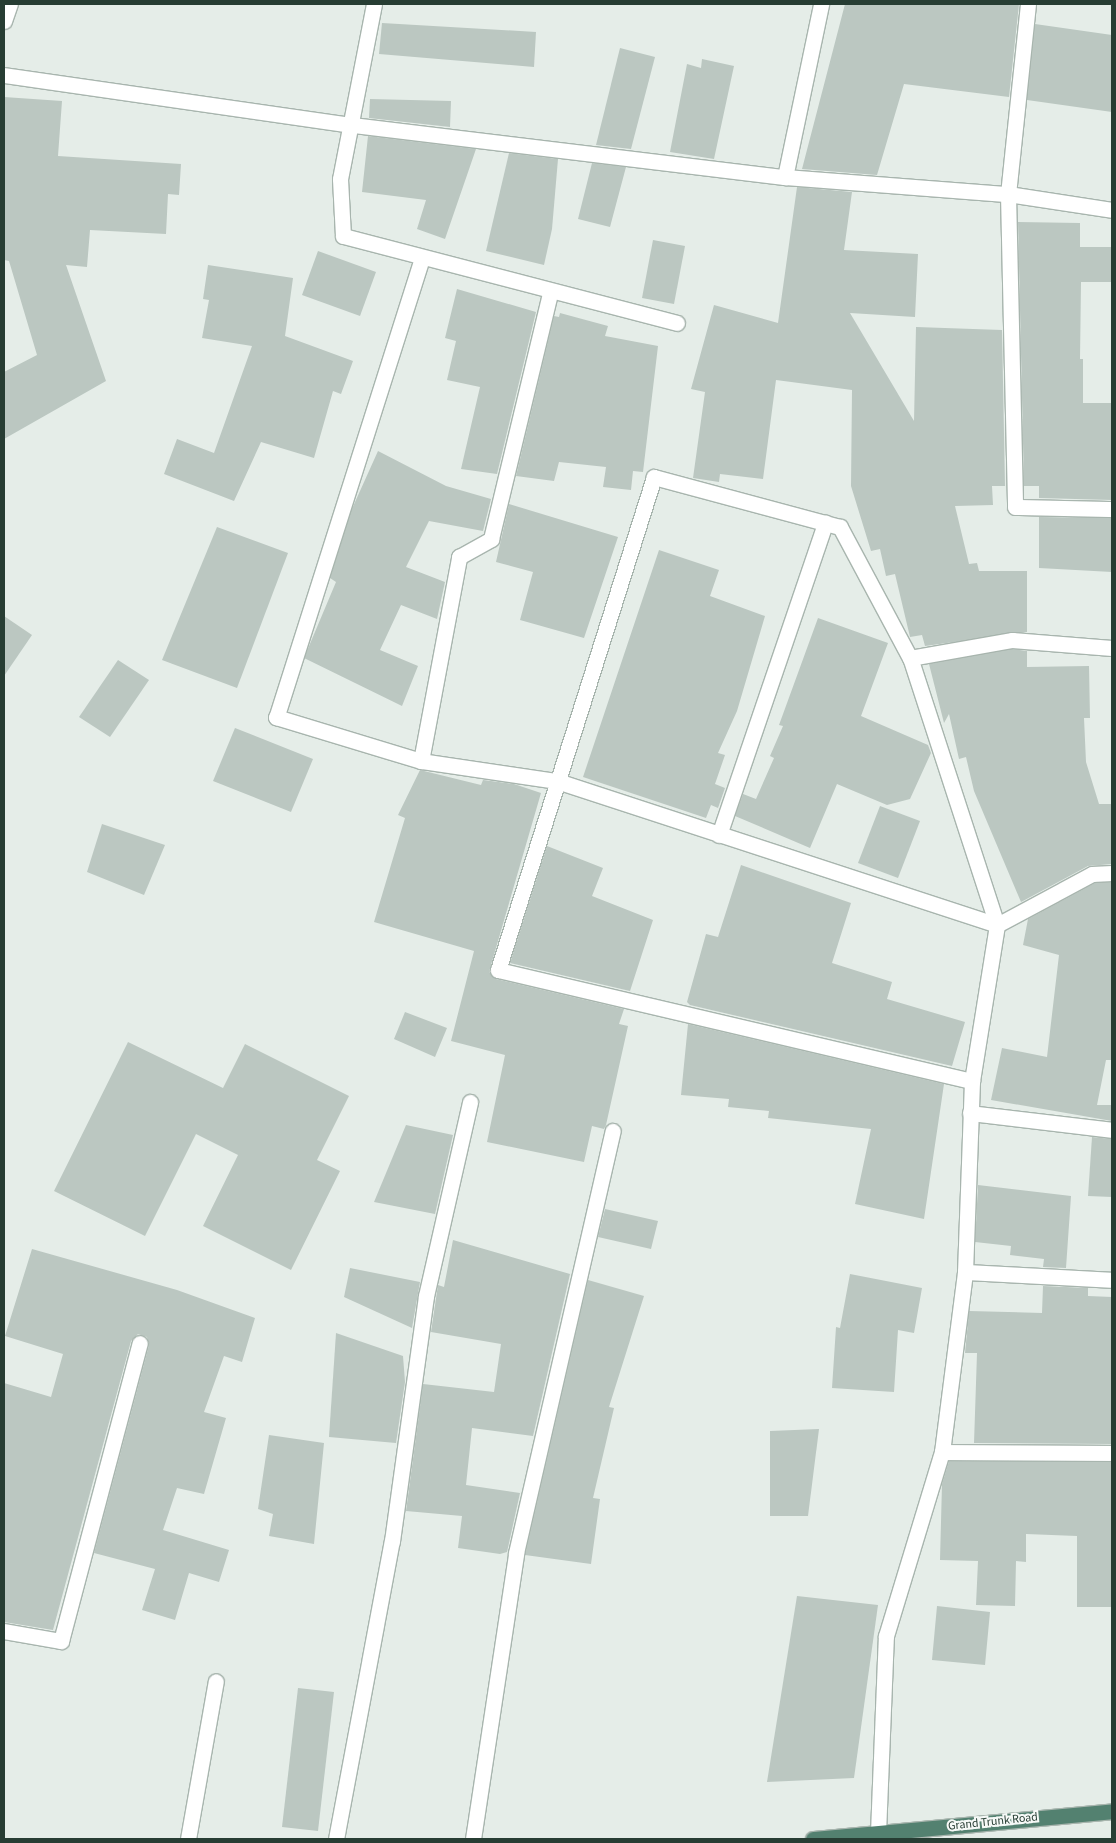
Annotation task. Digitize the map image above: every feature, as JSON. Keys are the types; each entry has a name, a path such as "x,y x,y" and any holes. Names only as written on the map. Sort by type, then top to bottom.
{"highway":[{"name":"Grand Trunk Road","path":"813,1839 1112,1811"}],"street":[{"path":"4,21 10,4"},
{"path":"374,4 354,125 340,179 343,236 550,293 677,323"},
{"path":"785,177 821,4"},
{"path":"1028,4 1008,194 1015,507 1112,509"},
{"path":"4,75 354,125 785,177 1008,194 1112,210"},
{"path":"422,258 276,718 421,761 557,781 996,925 1092,874 1112,873"},
{"path":"421,761 459,557 491,539 550,293"},
{"path":"878,1834 886,1636 942,1452 965,1272 972,1081 996,925 910,658 840,527 654,477 498,970 972,1081"},
{"path":"719,835 825,523"},
{"path":"910,658 1012,640 1112,648"},
{"path":"336,1839 392,1541 426,1296 470,1102"},
{"path":"970,1113 1112,1130"},
{"path":"473,1839 516,1553 613,1131"},
{"path":"965,1272 1112,1280"},
{"path":"4,1631 61,1641 140,1343"},
{"path":"942,1452 1112,1453"},
{"path":"188,1839 216,1682"}],"building":[{"path":"845,4 1019,4 1009,97 904,84 877,175 802,169"},
{"path":"382,23 536,32 534,67 379,54"},
{"path":"1035,24 1112,35 1112,112 1027,100"},
{"path":"620,48 655,57 631,149 596,145"},
{"path":"702,59 734,66 714,159 670,152 687,64 701,68"},
{"path":"4,97 62,101 58,156 181,164 179,195 168,194 166,234 90,230 87,267 66,265 106,381 4,439 4,372 37,355 9,261 4,260"},
{"path":"370,99 451,101 450,127 369,118"},
{"path":"368,136 476,149 445,239 417,229 426,200 362,192"},
{"path":"509,153 558,159 552,229 544,265 486,251"},
{"path":"592,163 626,167 610,227 578,219"},
{"path":"797,187 852,192 844,250 918,254 915,317 850,313 914,421 916,327 1002,330 1005,486 992,486 993,505 955,506 969,564 977,563 979,571 1027,571 1027,632 925,646 922,635 910,637 895,574 886,576 880,549 871,551 851,486 852,390 776,380 763,479 720,474 719,482 693,478 705,392 691,389 714,305 778,323"},
{"path":"1018,222 1080,223 1080,247 1112,247 1112,282 1081,282 1080,359 1083,359 1083,403 1112,403 1112,500 1039,498 1039,486 1024,486"},
{"path":"653,240 685,246 674,304 642,298"},
{"path":"318,251 376,272 360,316 302,295"},
{"path":"208,265 293,278 285,336 353,361 341,394 333,391 314,458 261,442 234,501 164,474 177,439 214,453 252,346 202,338 209,300 203,299"},
{"path":"457,289 536,312 497,474 461,469 480,387 447,380 456,341 445,338"},
{"path":"560,313 608,326 605,336 658,346 643,472 633,471 631,490 603,487 606,467 559,462 554,481 516,476 554,316 559,317"},
{"path":"378,451 446,486 491,499 483,531 429,521 406,567 445,582 437,619 401,605 380,650 418,666 402,706 304,658 336,582 330,578 351,511"},
{"path":"509,504 618,537 584,638 520,620 533,572 496,562"},
{"path":"1039,517 1112,518 1112,572 1039,568"},
{"path":"217,527 288,553 237,688 162,660"},
{"path":"659,550 719,570 710,596 765,616 737,711 718,753 725,755 715,784 725,788 718,808 711,805 706,818 583,777"},
{"path":"4,616 32,635 4,676"},
{"path":"818,618 888,643 861,716 928,745 931,753 910,799 887,805 837,784 810,848 735,816 743,794 756,799 774,758 770,756 783,726 779,725"},
{"path":"1012,649 1027,651 1027,667 1089,666 1090,718 1084,718 1086,762 1099,804 1112,804 1112,864 1088,866 1021,902 974,791 966,757 959,759 949,714 944,723 929,664"},
{"path":"118,660 149,680 110,737 79,717"},
{"path":"235,728 313,759 291,812 213,781"},
{"path":"420,770 481,785 483,780 514,784 541,793 489,972 496,979 624,1009 619,1024 628,1026 606,1125 604,1129 592,1126 584,1162 487,1142 505,1055 451,1041 474,951 374,922 405,818 398,815"},
{"path":"880,806 920,821 898,878 858,863"},
{"path":"102,824 165,845 144,895 87,872"},
{"path":"547,846 603,868 592,896 653,920 630,991 510,963"},
{"path":"741,865 851,903 832,963 892,982 887,999 965,1022 952,1066 690,1005 687,1002 706,934 718,937"},
{"path":"1112,882 1112,1060 1106,1060 1097,1105 1112,1105 1112,1121 991,1100 1002,1048 1047,1057 1059,955 1023,945 1028,919 1095,883"},
{"path":"405,1012 447,1028 435,1057 394,1039"},
{"path":"688,1024 944,1084 924,1219 855,1204 871,1129 768,1118 769,1111 728,1107 729,1099 681,1095"},
{"path":"128,1042 223,1088 245,1044 349,1096 317,1160 340,1171 291,1270 203,1226 238,1155 196,1134 145,1236 54,1191"},
{"path":"406,1125 453,1135 435,1214 374,1202"},
{"path":"1092,1137 1112,1139 1112,1197 1088,1196"},
{"path":"978,1185 1071,1196 1066,1268 1043,1267 1044,1259 1010,1255 1011,1246 975,1242"},
{"path":"605,1209 658,1221 651,1249 598,1237"},
{"path":"453,1240 570,1274 533,1436 472,1428 466,1485 520,1493 507,1552 500,1554 458,1548 462,1516 406,1511 423,1384 494,1392 501,1344 431,1332 438,1285 444,1287"},
{"path":"32,1249 177,1290 255,1318 242,1362 224,1356 204,1412 226,1418 204,1494 177,1488 163,1530 229,1550 219,1582 189,1573 175,1620 142,1610 155,1569 94,1553 149,1345 147,1337 138,1334 131,1341 53,1630 4,1622 4,1383 51,1397 63,1354 5,1336"},
{"path":"350,1268 420,1282 412,1328 344,1297"},
{"path":"850,1274 922,1288 914,1333 898,1330 894,1392 832,1388 836,1327 840,1328"},
{"path":"588,1280 644,1296 609,1407 614,1408 593,1498 600,1499 591,1564 525,1555"},
{"path":"1043,1286 1088,1288 1088,1296 1112,1297 1112,1444 974,1443 977,1353 965,1353 969,1311 1042,1313"},
{"path":"336,1333 403,1356 405,1382 396,1443 329,1437"},
{"path":"819,1429 808,1516 770,1516 770,1431"},
{"path":"269,1435 324,1443 314,1544 269,1536 273,1514 258,1509"},
{"path":"949,1461 1112,1462 1112,1607 1077,1607 1077,1536 1026,1534 1026,1562 1016,1561 1015,1606 976,1605 978,1561 940,1560 942,1484"},
{"path":"797,1596 878,1605 854,1778 767,1782"},
{"path":"937,1606 990,1612 985,1665 932,1660"},
{"path":"298,1688 334,1692 318,1831 282,1827"}]}
